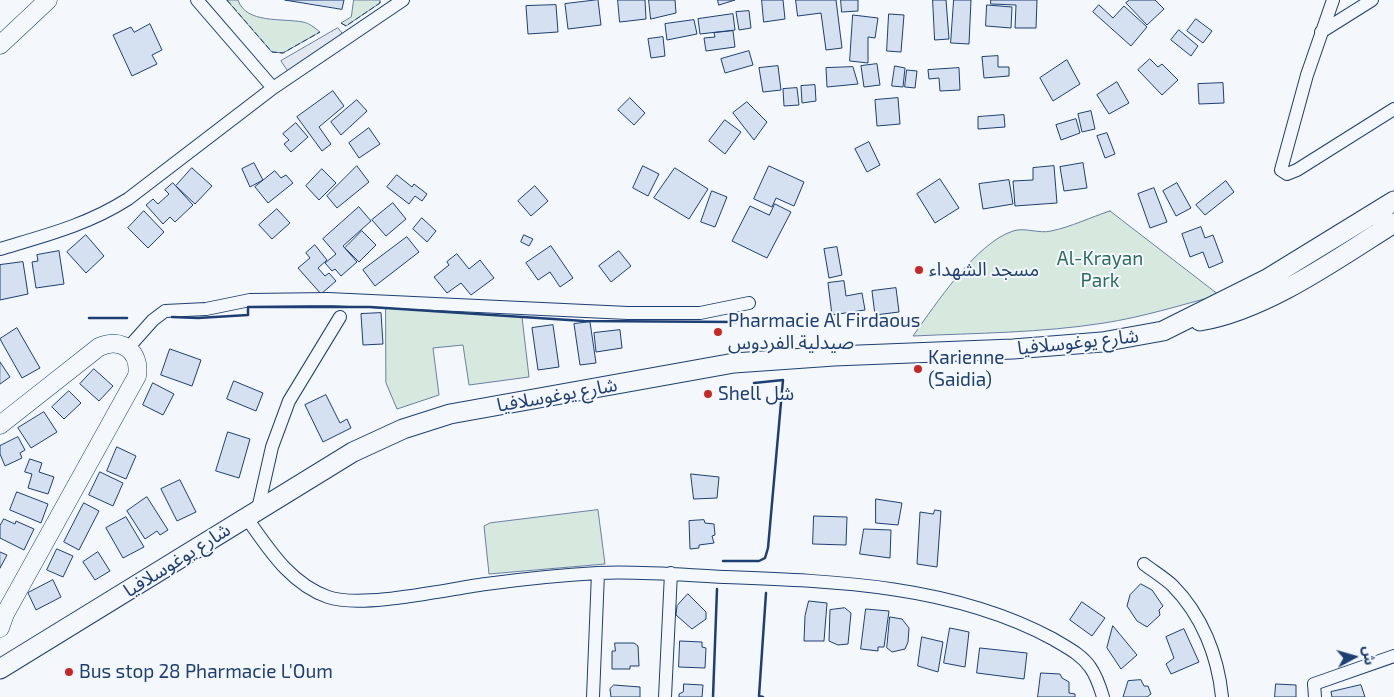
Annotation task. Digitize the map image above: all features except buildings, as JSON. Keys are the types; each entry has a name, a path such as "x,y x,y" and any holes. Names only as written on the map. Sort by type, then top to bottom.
{"main road":[{"path":"0,45 48,0"},
{"path":"1179,325 1267,279 1394,201"},
{"path":"1179,325 1217,318 1253,305 1275,294 1394,223"},
{"name":"شارع يوغوسلافيا","path":"0,669 353,452 403,429 450,414 734,363 834,356 1013,349 1102,342 1163,331 1179,325"},
{"path":"0,425 99,348 114,343 128,348 137,360 137,376 5,614 0,628"}],"street":[{"path":"197,0 273,88"},
{"path":"1333,0 1320,32 1285,148 1280,168 1282,172 1290,173 1303,167 1394,109"},
{"path":"1320,32 1372,0"},
{"path":"0,249 70,229 106,213 128,199 273,88 396,2"},
{"path":"128,348 153,320 165,311 206,309 250,300 328,299 628,313 700,313 749,303"},
{"path":"340,317 289,401 269,456 252,513 282,566 294,577 329,598 360,600 487,584 598,573 671,574 862,584 944,600 1005,618 1040,632 1071,649 1090,667 1103,697"},
{"path":"1144,564 1172,585 1205,632 1217,666 1222,697"},
{"path":"593,697 598,573"},
{"path":"665,697 671,574"},
{"path":"1315,697 1314,684 1394,656"}],"green space":[{"path":"227,0 238,0 242,8 257,16 303,22 320,32 283,53 272,52"},
{"path":"354,0 380,0 380,3 346,26 341,23 351,17"},
{"name":"Al-Krayan Park","path":"1110,211 1219,295 1133,318 1104,323 1056,329 913,336 957,276 985,248 999,238 1018,230 1046,232"},
{"path":"386,308 522,317 529,377 469,385 463,345 433,348 439,395 397,409 386,383"},
{"path":"598,510 605,564 489,574 484,526 490,523"}],"shaded area":[{"path":"338,28 350,43 291,76 281,61"}],"fence":[{"path":"227,0 272,52 283,53 320,32"},
{"path":"341,23 346,26 380,3 380,0"}],"wall":[{"path":"172,317 198,318 248,315 248,307 370,307 584,321 736,322"},
{"path":"89,318 127,318"},
{"path":"723,561 759,561 765,558 768,548 783,380 754,383"},
{"path":"713,697 717,589"},
{"path":"763,697 759,696 766,593"}],"place":[{"name":"مسجد الشهداء","path":"919,270"},
{"name":"Pharmacie Al Firdaous صيدلية الفردوس","path":"718,332"},
{"name":"Karienne (Saidia)","path":"918,369"},
{"name":"Shell شل","path":"708,394"},
{"name":"Bus stop 28 Pharmacie L'Oum","path":"69,672"}]}
